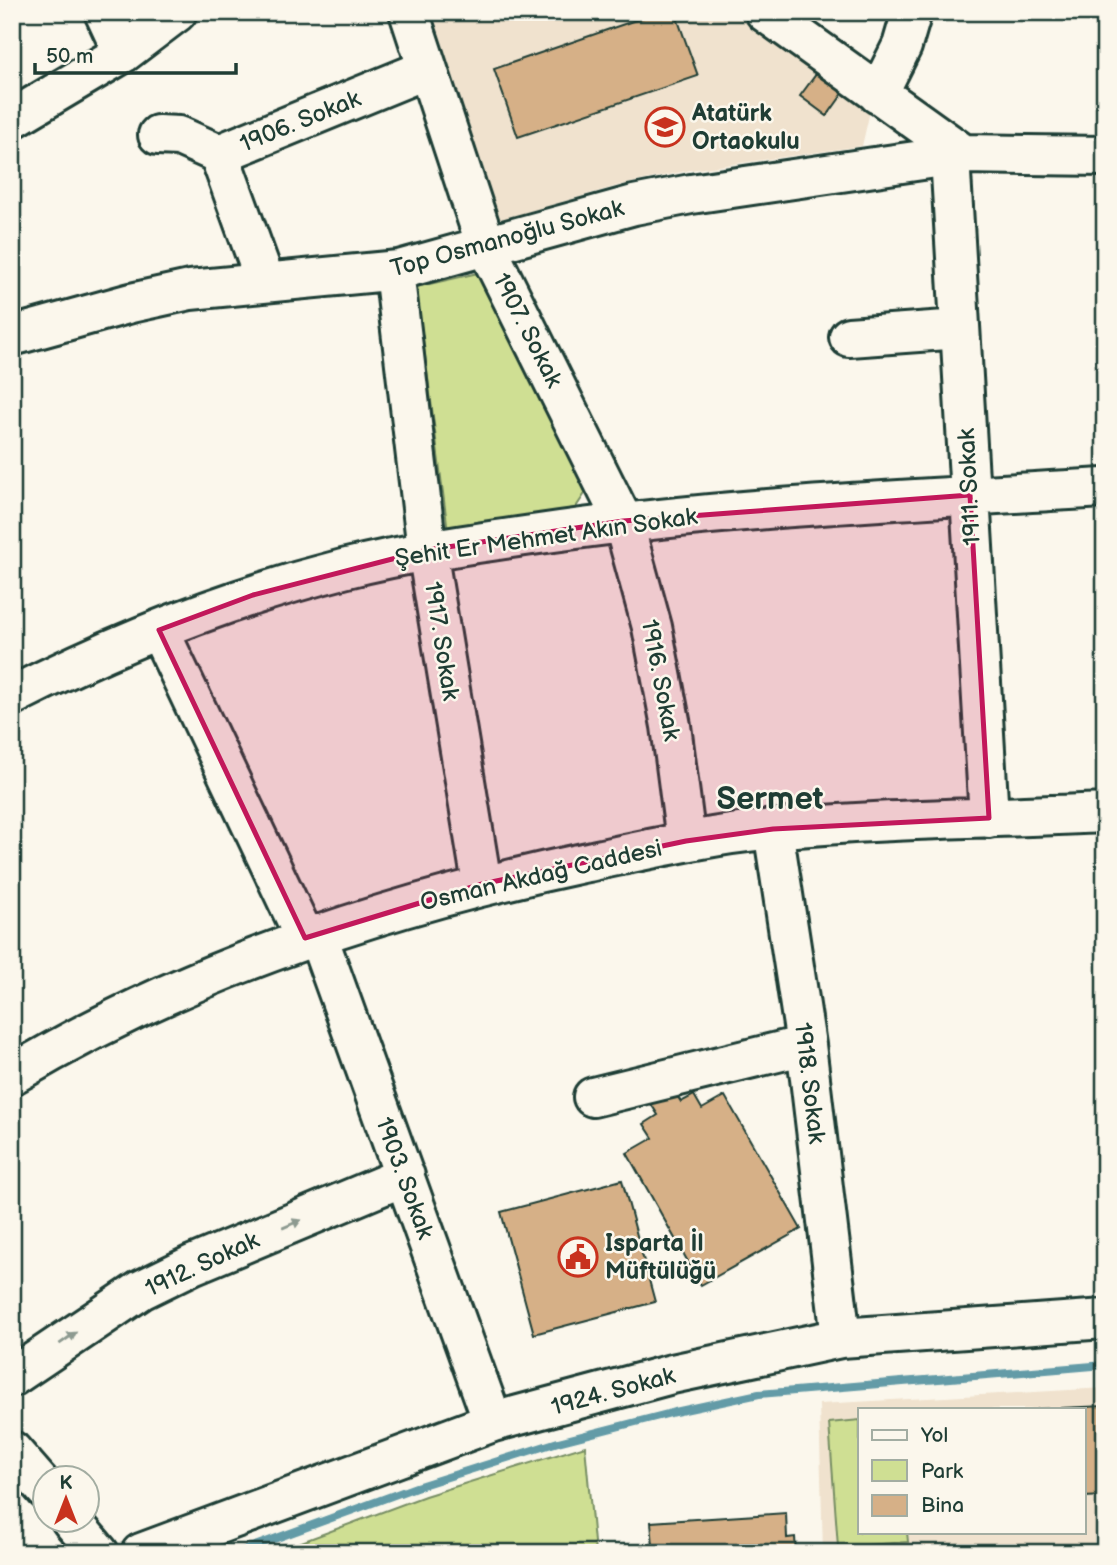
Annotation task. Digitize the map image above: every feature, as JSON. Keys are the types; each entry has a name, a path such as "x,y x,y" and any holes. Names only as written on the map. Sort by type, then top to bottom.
{"street":[{"path":"104,12 123,52"},
{"path":"12,119 123,52 177,12"},
{"name":"1907. Sokak","path":"409,12 486,246 623,521"},
{"path":"765,12 956,155"},
{"path":"878,94 902,46 912,12"},
{"name":"1906. Sokak","path":"265,281 219,154 427,69"},
{"path":"158,135 179,136 219,154"},
{"name":"Top Osmanoğlu Sokak","path":"12,336 131,303 190,290 394,271 668,198 956,155 1105,156"},
{"name":"1911. Sokak","path":"956,155 960,329 989,818"},
{"name":"1917. Sokak","path":"394,271 427,550 482,884"},
{"path":"849,337 960,329"},
{"name":"Şehit Er Mehmet Akın Sokak","path":"12,696 159,629 253,595 344,569 427,550 623,521 806,505 1105,488"},
{"name":"1916. Sokak","path":"623,521 652,627 671,726 687,841"},
{"name":"1903. Sokak","path":"159,629 311,936 405,1177 493,1422"},
{"name":"Osman Akdağ Caddesi","path":"12,1075 117,1019 311,936 482,884 687,841 773,829 1105,813"},
{"name":"1918. Sokak","path":"773,829 806,1045 841,1338"},
{"path":"593,1097 806,1045"},
{"name":"1912. Sokak","path":"12,1377 141,1290 192,1265 405,1177"},
{"name":"1924. Sokak","path":"141,1553 493,1422 672,1374 841,1338 1105,1319"},
{"path":"13,1453 32,1474"},
{"path":"83,1534 99,1553"}],"highlighted area":[{"path":"970,495 989,818 773,829 686,841 482,884 305,938 159,630 253,595 427,550 623,521"}],"shaded area":[{"name":"Atatürk Ortaokulu","path":"425,12 738,12 871,107 862,146 691,170 617,186 496,221"},
{"path":"1105,1388 1105,1553 823,1553 819,1404"}],"green space":[{"path":"478,273 590,486 574,510 448,531 416,287"},
{"path":"858,1420 858,1534 907,1534 908,1542 838,1547 829,1423"},
{"path":"585,1446 595,1553 272,1553 425,1496"}],"building":[{"path":"659,12 675,12 698,76 518,137 494,69"},
{"path":"817,73 844,92 827,116 800,96"},
{"path":"674,1091 681,1102 694,1095 702,1109 725,1096 801,1229 701,1285 627,1153 653,1138 644,1124 658,1115 651,1104"},
{"name":"Isparta İl Müftülüğü","path":"622,1180 655,1302 534,1334 501,1212"},
{"path":"1105,1406 1105,1496 1086,1497 1086,1408 1060,1408"},
{"path":"786,1513 787,1538 795,1537 796,1553 645,1553 645,1547 653,1546 651,1522"}],"waterway":[{"path":"236,1553 416,1487 558,1442 675,1412 759,1394 1105,1365"}],"place":[{"name":"Atatürk Ortaokulu","path":"665,127"},
{"name":"Isparta İl Müftülüğü","path":"578,1257"}],"district":[{"name":"Sermet","path":"770,798"}]}
